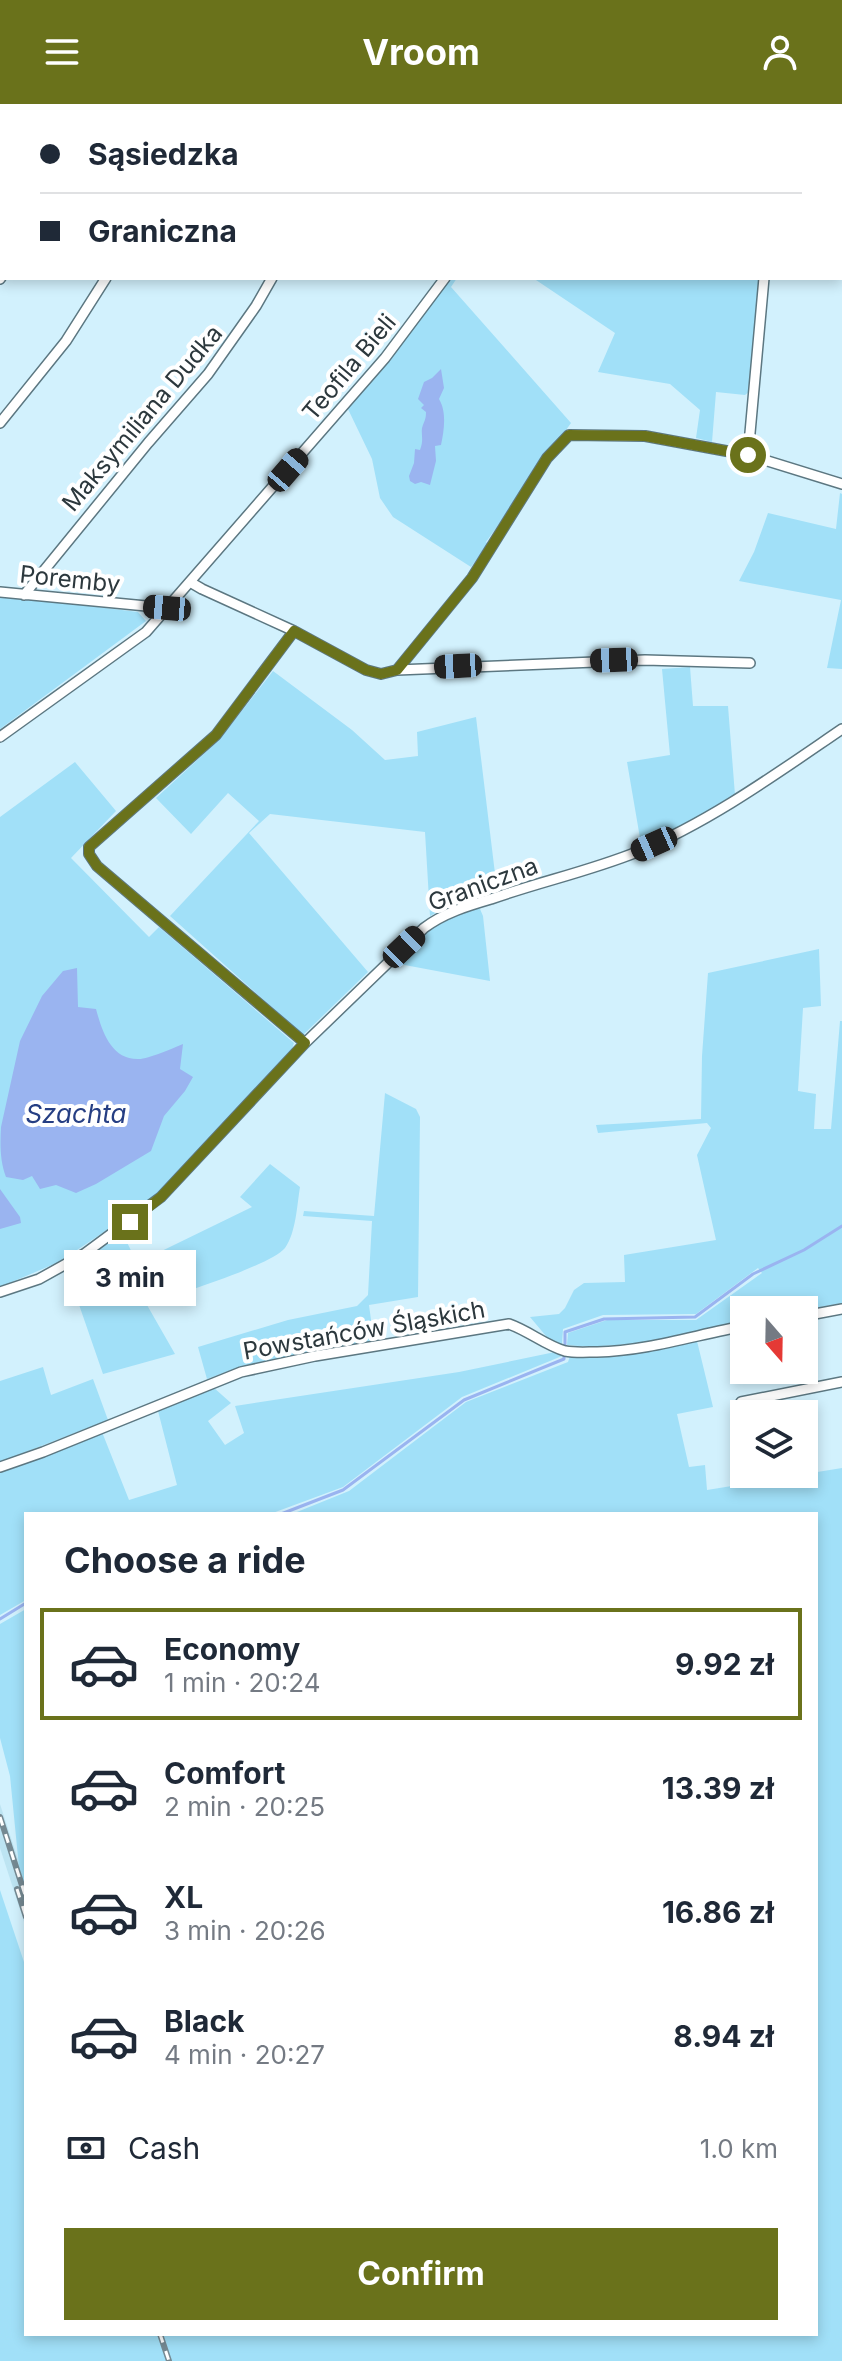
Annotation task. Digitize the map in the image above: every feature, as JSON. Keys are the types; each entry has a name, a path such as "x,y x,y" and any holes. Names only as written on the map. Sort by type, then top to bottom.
{"street":[{"path":"0,423 66,341 105,280"},
{"name":"Maksymiliana Dudka","path":"24,595 208,374 271,280"},
{"name":"Teofila Bieli","path":"0,737 146,632 385,358 444,280"},
{"path":"748,455 764,280"},
{"path":"397,670 472,578 547,458 569,435 645,436 748,455 842,484"},
{"path":"35,579 42,597"},
{"path":"190,582 294,631 366,670 381,674 397,670 645,660 750,663"},
{"name":"Poremby","path":"0,592 167,608"},
{"name":"Poremby","path":"136,606 156,621"},
{"path":"294,631 216,735 89,847 89,854 97,866 305,1043"},
{"name":"Graniczna","path":"0,1292 39,1279 84,1254 161,1197 305,1043 436,919 518,889 598,866 675,835 738,800 842,729"},
{"path":"818,1313 842,1309"},
{"name":"Powstańców Śląskich","path":"0,1467 119,1422 221,1378 315,1356 509,1324 567,1351 583,1352 624,1351 730,1329"},
{"path":"751,1400 842,1382"}],"shaded area":[{"path":"449,280 456,280 451,287 571,423 471,567 393,517 380,498 372,459 347,407"},
{"path":"536,280 760,280 750,391 745,395 716,392 712,442 696,438 700,410 670,384 598,372 615,333"},
{"path":"840,493 842,669 827,668 841,600 739,581 754,552 768,513 836,529"},
{"path":"0,595 138,612 146,621 0,729"},
{"path":"690,667 693,706 728,706 735,795 680,828 640,838 627,762 670,755 662,669"},
{"path":"273,671 352,730 385,760 418,756 417,732 476,717 497,890 453,904 430,916 425,832 270,814 249,833 368,972 303,1035 170,916 259,821 228,793 191,834 156,798 219,740"},
{"path":"75,762 116,811 71,858 149,937 159,927 294,1043 291,1052 152,1200 59,1262 0,1287 0,817"},
{"path":"473,907 480,909 483,916 490,981 394,963 431,926"},
{"path":"819,949 821,1006 803,1008 798,1091 816,1094 814,1129 831,1129 842,1021 842,1303 818,1307 818,1296 730,1296 730,1325 656,1340 611,1345 567,1345 568,1333 607,1320 696,1320 762,1273 758,1268 696,1314 603,1315 563,1329 562,1344 551,1342 530,1317 559,1314 574,1290 584,1283 625,1282 624,1255 716,1240 697,1155 711,1128 707,1123 598,1133 596,1125 701,1119 708,973"},
{"path":"385,1093 416,1109 420,1117 418,1297 369,1305 374,1342 234,1369 207,1379 198,1347 288,1320 357,1306 368,1295 372,1221 303,1216 304,1211 374,1216"},
{"path":"270,1164 300,1187 294,1227 285,1248 242,1271 147,1305 175,1354 103,1374 67,1270 123,1234 137,1263 252,1207 240,1197"},
{"path":"697,1341 713,1407 677,1414 689,1467 705,1465 707,1490 730,1486 818,1488 818,1472 842,1468 842,2361 0,2361 0,1890 24,1962 24,2336 818,2336 818,1512 297,1512 349,1491 466,1402 568,1362 570,1356 613,1357"},
{"path":"555,1352 562,1356 462,1397 343,1487 275,1512 24,1512 24,1601 0,1615 0,1471 102,1432 129,1500 177,1485 158,1411 213,1387 231,1403 208,1421 225,1445 244,1433 235,1406 459,1372"},
{"path":"43,1367 51,1395 93,1379 108,1420 0,1462 0,1381"},
{"path":"24,1610 24,1918 10,1776 0,1738 0,1624"},
{"path":"0,1804 24,1878 24,1922 0,1848"}],"water":[{"path":"441,369 444,388 439,399 444,422 441,445 435,446 436,461 430,485 415,484 409,476 415,449 420,450 426,415 421,408 424,405 418,399 424,382"},
{"name":"Szachta","path":"77,968 78,1007 96,1009 109,1043 121,1055 139,1059 183,1044 180,1069 193,1077 164,1116 151,1151 76,1193 56,1185 40,1189 32,1176 23,1180 6,1177 1,1127 20,1041 42,996 63,971"},
{"path":"0,1189 21,1223 0,1229"}],"waterway":[{"path":"565,1344 565,1332 604,1319 695,1317 753,1274 804,1250 842,1226"},
{"path":"286,1512 343,1490 464,1400 564,1359 564,1353"},
{"path":"0,1619 24,1604"}],"railway":[{"path":"0,1817 24,1892"},
{"path":"17,1889 24,1911"},
{"path":"161,2336 169,2361"}],"route":[{"path":"130,1222 161,1197 305,1043 97,866 89,854 89,847 216,735 294,631 366,670 381,674 397,670 472,578 547,458 569,435 645,436 748,455"}]}
